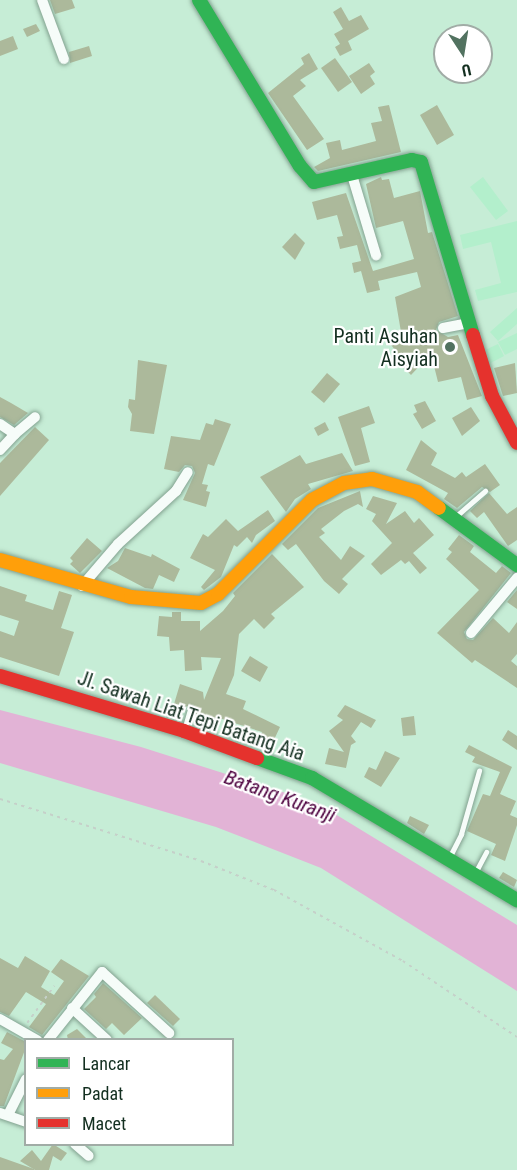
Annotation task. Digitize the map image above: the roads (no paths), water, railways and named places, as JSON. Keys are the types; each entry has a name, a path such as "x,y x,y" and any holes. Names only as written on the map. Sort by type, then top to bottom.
{"street":[{"path":"42,0 64,59"},
{"path":"199,0 308,177 323,183 412,160 421,162 492,396 517,443"},
{"path":"352,175 376,255"},
{"path":"442,328 468,323"},
{"path":"0,450 35,417"},
{"path":"0,424 15,434"},
{"path":"82,586 118,544 176,492 188,472"},
{"path":"0,560 82,586 131,597 201,603 218,594 278,530 326,490 363,479 401,485 455,517 515,560"},
{"path":"471,633 517,578"},
{"name":"Jl. Sawah Liat Tepi Batang Aia","path":"0,676 183,731 312,778 517,900"},
{"path":"50,1038 98,974 105,972 169,1033"},
{"path":"72,1008 105,1038"},
{"path":"0,1019 33,1038"},
{"path":"24,1082 4,1114 24,1121"},
{"path":"77,1146 89,1156"}],"lane":[{"path":"455,517 485,491"},
{"path":"183,731 190,709"},
{"path":"449,858 464,825 480,771"},
{"path":"475,873 486,852"}],"water":[{"name":"Batang Kuranji","path":"0,710 141,747 317,803 517,925 517,991 321,868 216,827 0,763"}],"place":[{"name":"Panti Asuhan Aisyiah","path":"450,347"}]}
